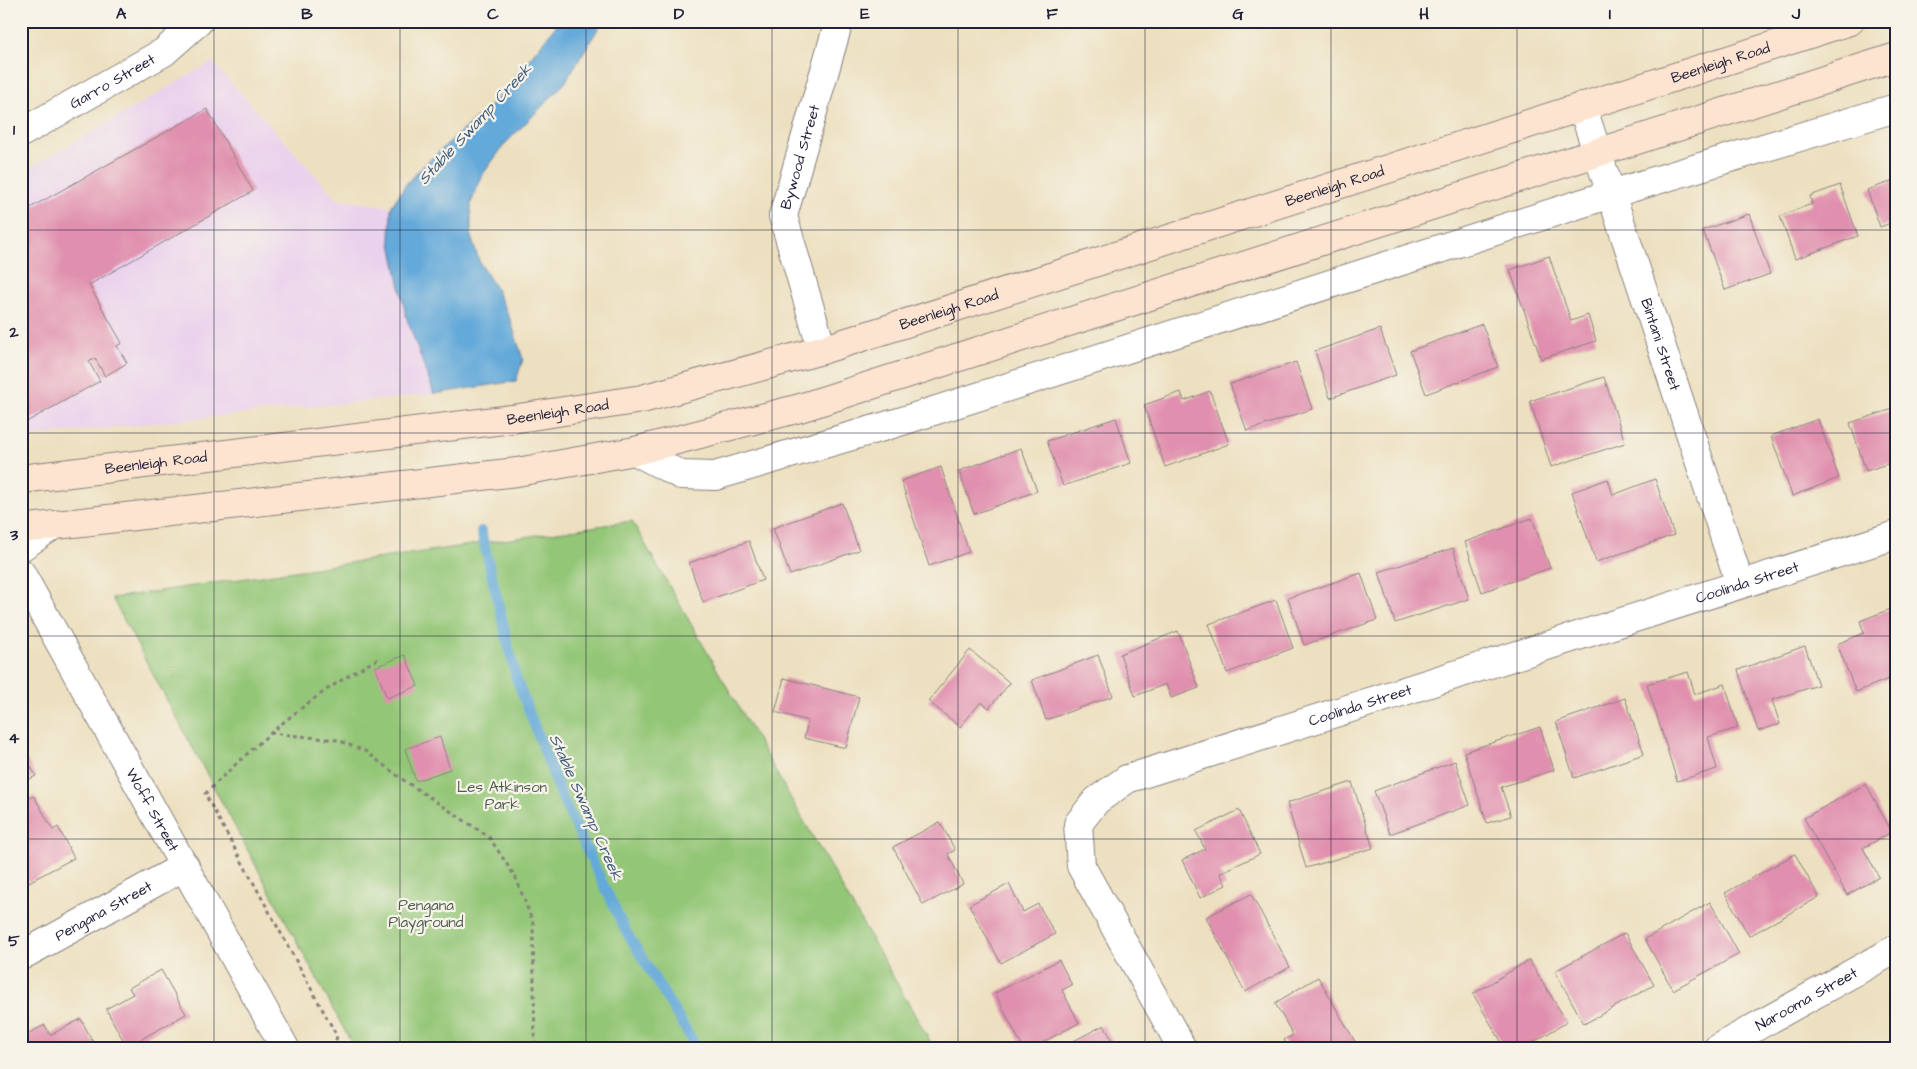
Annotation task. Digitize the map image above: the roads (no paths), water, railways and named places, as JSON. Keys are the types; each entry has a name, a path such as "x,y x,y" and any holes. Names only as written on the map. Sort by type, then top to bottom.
{"main road":[{"name":"Beenleigh Road","path":"21,479 512,419 642,399 822,350 1850,21"},
{"path":"21,528 517,472 635,451 800,408 1896,57"}],"street":[{"name":"Bywood Street","path":"822,350 783,216 839,21"},
{"name":"Garro Street","path":"21,133 164,52 188,25"},
{"name":"Bintani Street","path":"1582,106 1740,584"},
{"path":"635,451 681,474 715,476 896,423 1611,194 1896,108"},
{"path":"21,547 54,525"},
{"name":"Coolinda Street","path":"1182,1048 1081,866 1078,824 1096,801 1128,779 1896,535"},
{"name":"Woff Street","path":"21,573 285,1048"},
{"name":"Pengana Street","path":"21,956 185,866"},
{"name":"Narooma Street","path":"1718,1048 1896,949"}],"water":[{"path":"560,21 603,21 564,84 505,144 483,174 471,203 471,237 480,263 495,287 510,319 523,359 516,381 434,394 406,316 390,239 391,207 406,184 423,166 494,102"}],"waterway":[{"name":"Stable Swamp Creek","path":"481,531 516,678 563,800 624,928 697,1048"}],"park label":[{"name":"Les Atkinson Park","path":"502,796"},
{"name":"Pengana Playground","path":"426,914"}]}
